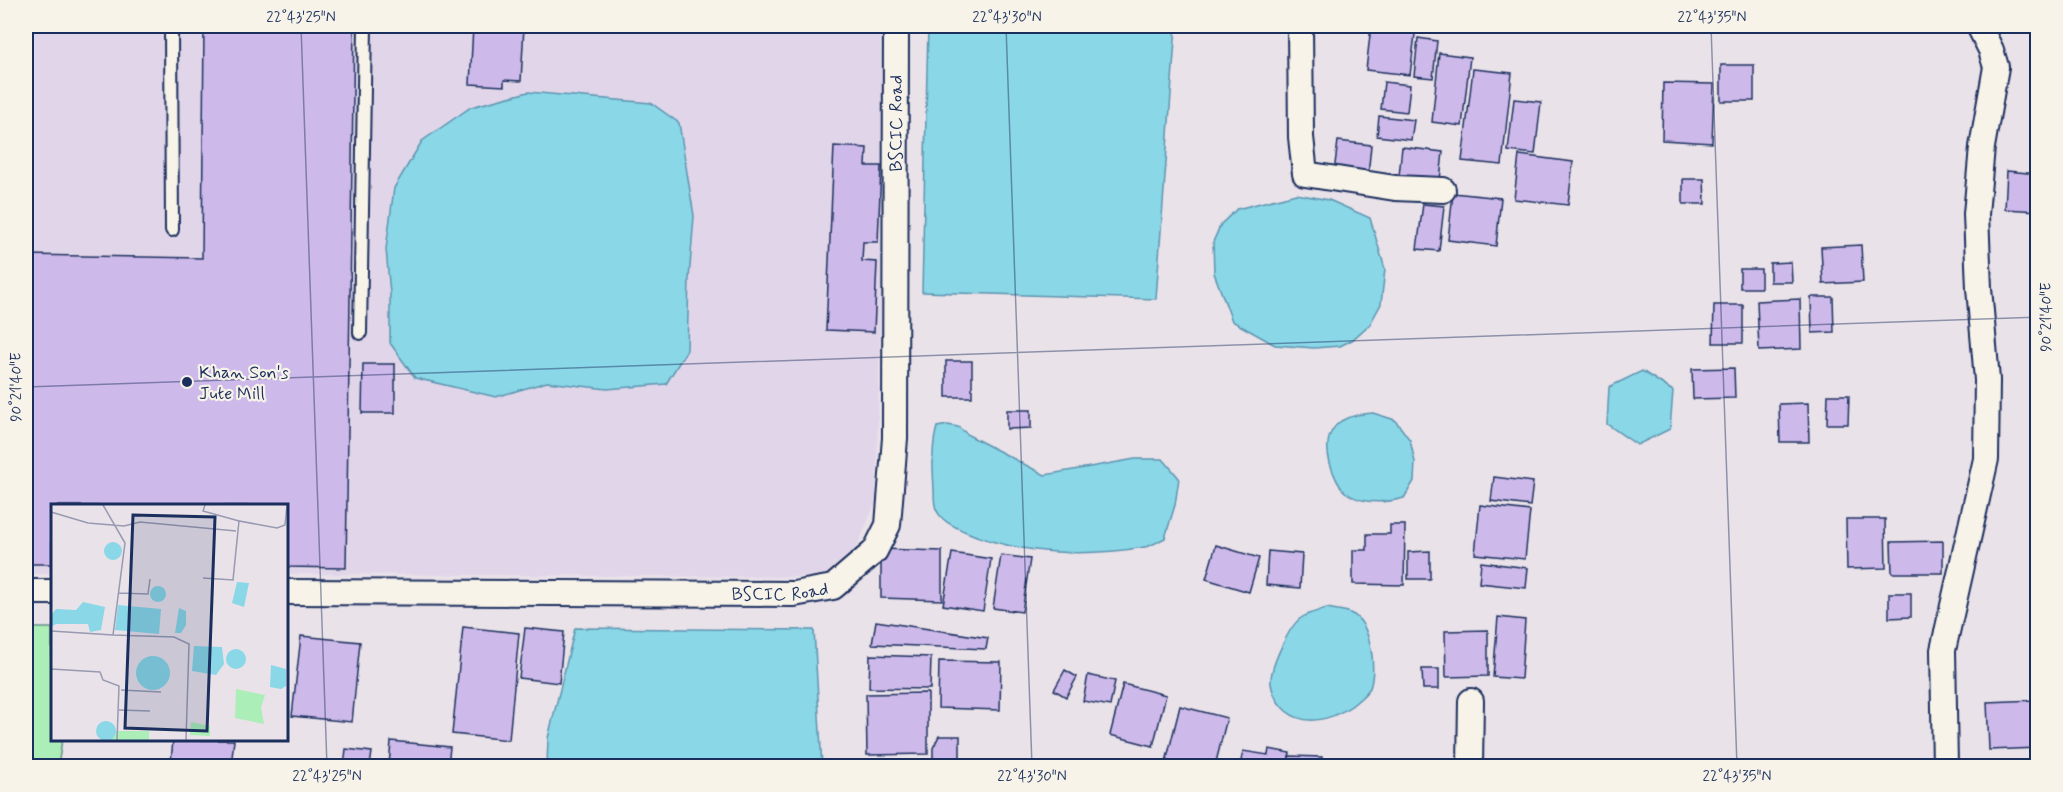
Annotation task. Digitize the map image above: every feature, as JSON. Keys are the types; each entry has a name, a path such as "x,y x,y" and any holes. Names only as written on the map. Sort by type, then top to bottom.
{"street":[{"name":"BSCIC Road","path":"288,592 794,594 833,587 875,550 888,525 895,438 896,26"},
{"path":"1300,26 1301,137 1305,174 1395,188 1443,190"},
{"path":"1945,766 1943,650 1986,459 1987,380 1978,288 1976,214 1982,147 1996,67 1991,50 1979,26"},
{"path":"26,592 51,592"},
{"path":"1470,766 1471,701"}],"lane":[{"path":"171,26 172,230"},
{"path":"360,333 365,26"}],"shaded area":[{"path":"26,26 888,26 876,501 857,547 822,577 288,574 288,504 51,504 51,574 26,574"}],"green space":[{"path":"26,628 51,628 51,741 62,741 58,766 26,766"}],"water":[{"path":"928,26 1176,26 1156,299 922,292"},
{"path":"528,92 651,103 679,123 694,216 687,350 666,384 607,389 547,382 496,397 415,378 390,343 390,294 386,249 394,188 422,141 471,107"},
{"path":"1296,194 1329,200 1370,218 1385,269 1381,304 1370,324 1352,340 1340,346 1314,348 1275,345 1232,321 1214,273 1213,242 1221,224 1237,209"},
{"path":"1642,371 1673,391 1670,429 1637,445 1607,424 1609,387"},
{"path":"1373,413 1395,420 1410,440 1415,462 1414,481 1404,498 1381,502 1359,499 1343,490 1333,472 1328,445 1335,426 1345,419"},
{"path":"948,425 958,427 970,436 1045,475 1135,459 1163,459 1179,478 1175,505 1165,538 1153,545 1122,550 1053,552 985,539 948,523 936,509 933,458 937,427"},
{"path":"1327,608 1350,613 1363,625 1372,658 1372,679 1370,688 1353,705 1335,715 1305,720 1286,711 1276,699 1271,677 1281,648 1296,623 1307,615"},
{"path":"575,628 814,630 822,766 547,766 548,738"}],"building":[{"name":"Khan Son's Jute Mill","path":"204,26 354,26 346,568 288,567 288,504 51,504 51,564 26,564 26,255 202,258"},
{"path":"473,26 524,26 521,81 504,80 504,86 470,84"},
{"path":"1371,26 1416,26 1410,75 1366,70"},
{"path":"1418,38 1437,41 1433,78 1414,76"},
{"path":"1439,53 1470,57 1462,126 1432,122"},
{"path":"1721,65 1754,65 1754,101 1721,101"},
{"path":"1473,69 1512,73 1502,165 1462,161"},
{"path":"1384,82 1410,85 1407,112 1381,109"},
{"path":"1663,83 1714,84 1712,143 1662,140"},
{"path":"1514,99 1541,102 1535,154 1508,151"},
{"path":"1379,116 1414,120 1411,140 1377,136"},
{"path":"1338,141 1371,145 1368,176 1334,172"},
{"path":"834,146 867,148 866,166 881,166 878,242 863,242 862,261 877,262 874,332 826,330"},
{"path":"1402,147 1443,152 1440,180 1399,176"},
{"path":"1519,155 1573,162 1568,205 1514,199"},
{"path":"2007,171 2038,174 2038,211 2005,209"},
{"path":"1683,179 1704,179 1705,204 1683,204"},
{"path":"1453,193 1501,198 1496,246 1448,240"},
{"path":"1423,204 1444,206 1439,251 1417,249"},
{"path":"1861,245 1863,282 1823,284 1821,247"},
{"path":"1791,262 1792,282 1770,282 1770,263"},
{"path":"1740,269 1761,269 1761,288 1740,288"},
{"path":"1811,297 1833,297 1834,332 1812,333"},
{"path":"1800,299 1801,349 1759,351 1757,301"},
{"path":"1714,305 1743,305 1743,343 1713,343"},
{"path":"946,361 972,361 972,397 946,397"},
{"path":"363,364 395,364 395,413 362,413"},
{"path":"1734,368 1735,398 1693,399 1692,369"},
{"path":"1828,395 1849,395 1848,424 1827,424"},
{"path":"1808,403 1809,442 1780,442 1779,404"},
{"path":"1007,410 1031,410 1031,428 1007,429"},
{"path":"1494,477 1533,482 1530,506 1491,501"},
{"path":"1480,505 1530,511 1525,559 1475,554"},
{"path":"1846,519 1885,519 1886,568 1847,569"},
{"path":"1390,525 1405,525 1404,585 1353,584 1353,550 1367,550 1367,534 1390,534"},
{"path":"1943,541 1943,573 1892,573 1891,542"},
{"path":"1216,545 1259,558 1249,592 1206,579"},
{"path":"881,549 942,551 942,600 881,598"},
{"path":"1268,551 1302,554 1300,588 1266,585"},
{"path":"1430,551 1430,579 1408,579 1408,552"},
{"path":"952,553 991,559 983,611 943,605"},
{"path":"1001,555 1030,559 1022,612 993,608"},
{"path":"1481,562 1528,568 1526,588 1479,583"},
{"path":"1889,593 1911,593 1911,617 1889,618"},
{"path":"1498,617 1525,620 1521,679 1493,677"},
{"path":"876,621 988,638 986,649 872,644"},
{"path":"463,627 519,633 509,740 452,734"},
{"path":"525,628 564,632 559,683 519,678"},
{"path":"1488,630 1488,676 1446,677 1445,631"},
{"path":"301,636 360,642 352,722 292,716"},
{"path":"870,655 931,657 930,689 869,688"},
{"path":"939,661 1001,662 1000,710 938,708"},
{"path":"1422,669 1439,669 1439,689 1423,689"},
{"path":"1065,670 1077,677 1066,697 1054,690"},
{"path":"1088,675 1115,681 1110,706 1083,701"},
{"path":"1123,684 1166,695 1153,746 1110,735"},
{"path":"928,693 928,754 867,755 866,694"},
{"path":"2037,700 2038,748 1989,750 1987,702"},
{"path":"1180,706 1227,718 1215,766 1165,766"},
{"path":"939,736 960,736 960,758 933,759 933,748"},
{"path":"173,741 234,741 231,766 171,762"},
{"path":"391,741 450,747 448,766 389,766"},
{"path":"346,749 372,752 370,766 344,766"},
{"path":"1269,749 1290,753 1287,766 1240,766 1243,751 1268,755"},
{"path":"1289,756 1322,757 1321,766 1289,766"}],"place":[{"name":"Khan Son's Jute Mill","path":"187,382"}]}
